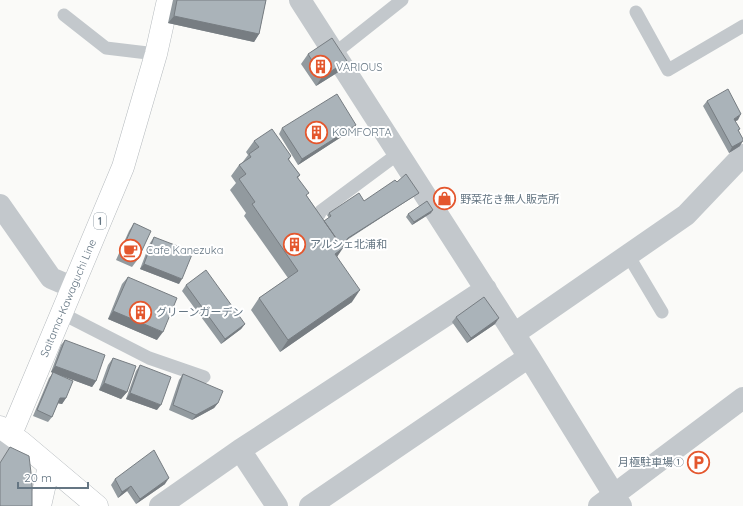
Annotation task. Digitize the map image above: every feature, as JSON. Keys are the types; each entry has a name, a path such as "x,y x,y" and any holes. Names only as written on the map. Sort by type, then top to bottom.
{"main road":[{"name":"Saitama-Kawaguchi Line","path":"4,438 61,313 123,167 156,54 168,0"},
{"name":"1","path":"4,438 49,466"},
{"path":"40,506 49,466 97,506"}],"street":[{"path":"300,0 529,357 611,502 743,398"},
{"path":"514,334 686,215 743,155"},
{"path":"0,205 51,278 72,287"},
{"path":"160,506 240,450 486,289"},
{"path":"310,506 529,357"},
{"path":"240,450 277,506"}],"lane":[{"path":"335,53 402,0"},
{"path":"636,12 668,70 743,26"},
{"path":"64,14 106,48 156,54"},
{"path":"315,222 321,211 399,153"},
{"path":"628,255 662,312"},
{"path":"61,313 150,358 204,377"}],"building":[{"path":"177,0 266,0 259,34 174,16"},
{"path":"332,38 347,61 322,77 308,54"},
{"path":"728,89 741,114 734,119 740,129 738,130 743,139 743,141 732,147 707,101"},
{"name":"KOMFORTA","path":"337,94 356,125 302,159 282,128"},
{"name":"アルシェ北浦和","path":"272,129 291,156 288,159 300,175 297,177 309,193 306,195 343,248 335,254 360,290 288,340 259,298 298,271 252,204 255,202 239,179 246,174 239,165 251,157 249,154 259,147 254,141"},
{"path":"406,174 419,193 348,238 342,247 324,221 331,216 329,213 359,193 364,201 395,180 397,182"},
{"path":"427,201 433,210 414,222 408,214"},
{"path":"134,223 151,231 138,259 121,252"},
{"path":"154,237 193,252 182,279 144,264"},
{"path":"206,270 245,324 225,339 186,285"},
{"name":"グリーンガーデン","path":"128,277 177,298 163,332 113,311"},
{"path":"484,297 499,318 471,338 456,317"},
{"path":"65,340 105,355 96,381 55,366"},
{"path":"113,358 136,366 127,392 104,383"},
{"path":"140,365 171,377 161,405 130,393"},
{"path":"53,372 73,381 66,398 60,398 52,417 37,410"},
{"path":"183,374 223,391 218,403 196,415 173,405"},
{"path":"10,447 29,456 32,481 32,506 0,506 0,463"},
{"path":"154,450 169,478 140,499 131,486 122,492 115,479"}],"place":[{"name":"VARIOUS","path":"321,67"},
{"name":"KOMFORTA","path":"316,132"},
{"name":"野菜花き無人販売所","path":"444,199"},
{"name":"アルシェ北浦和","path":"294,244"},
{"name":"Cafe Kanezuka","path":"130,250"},
{"name":"グリーンガーデン","path":"140,312"},
{"name":"月極駐車場①","path":"699,462"}]}
